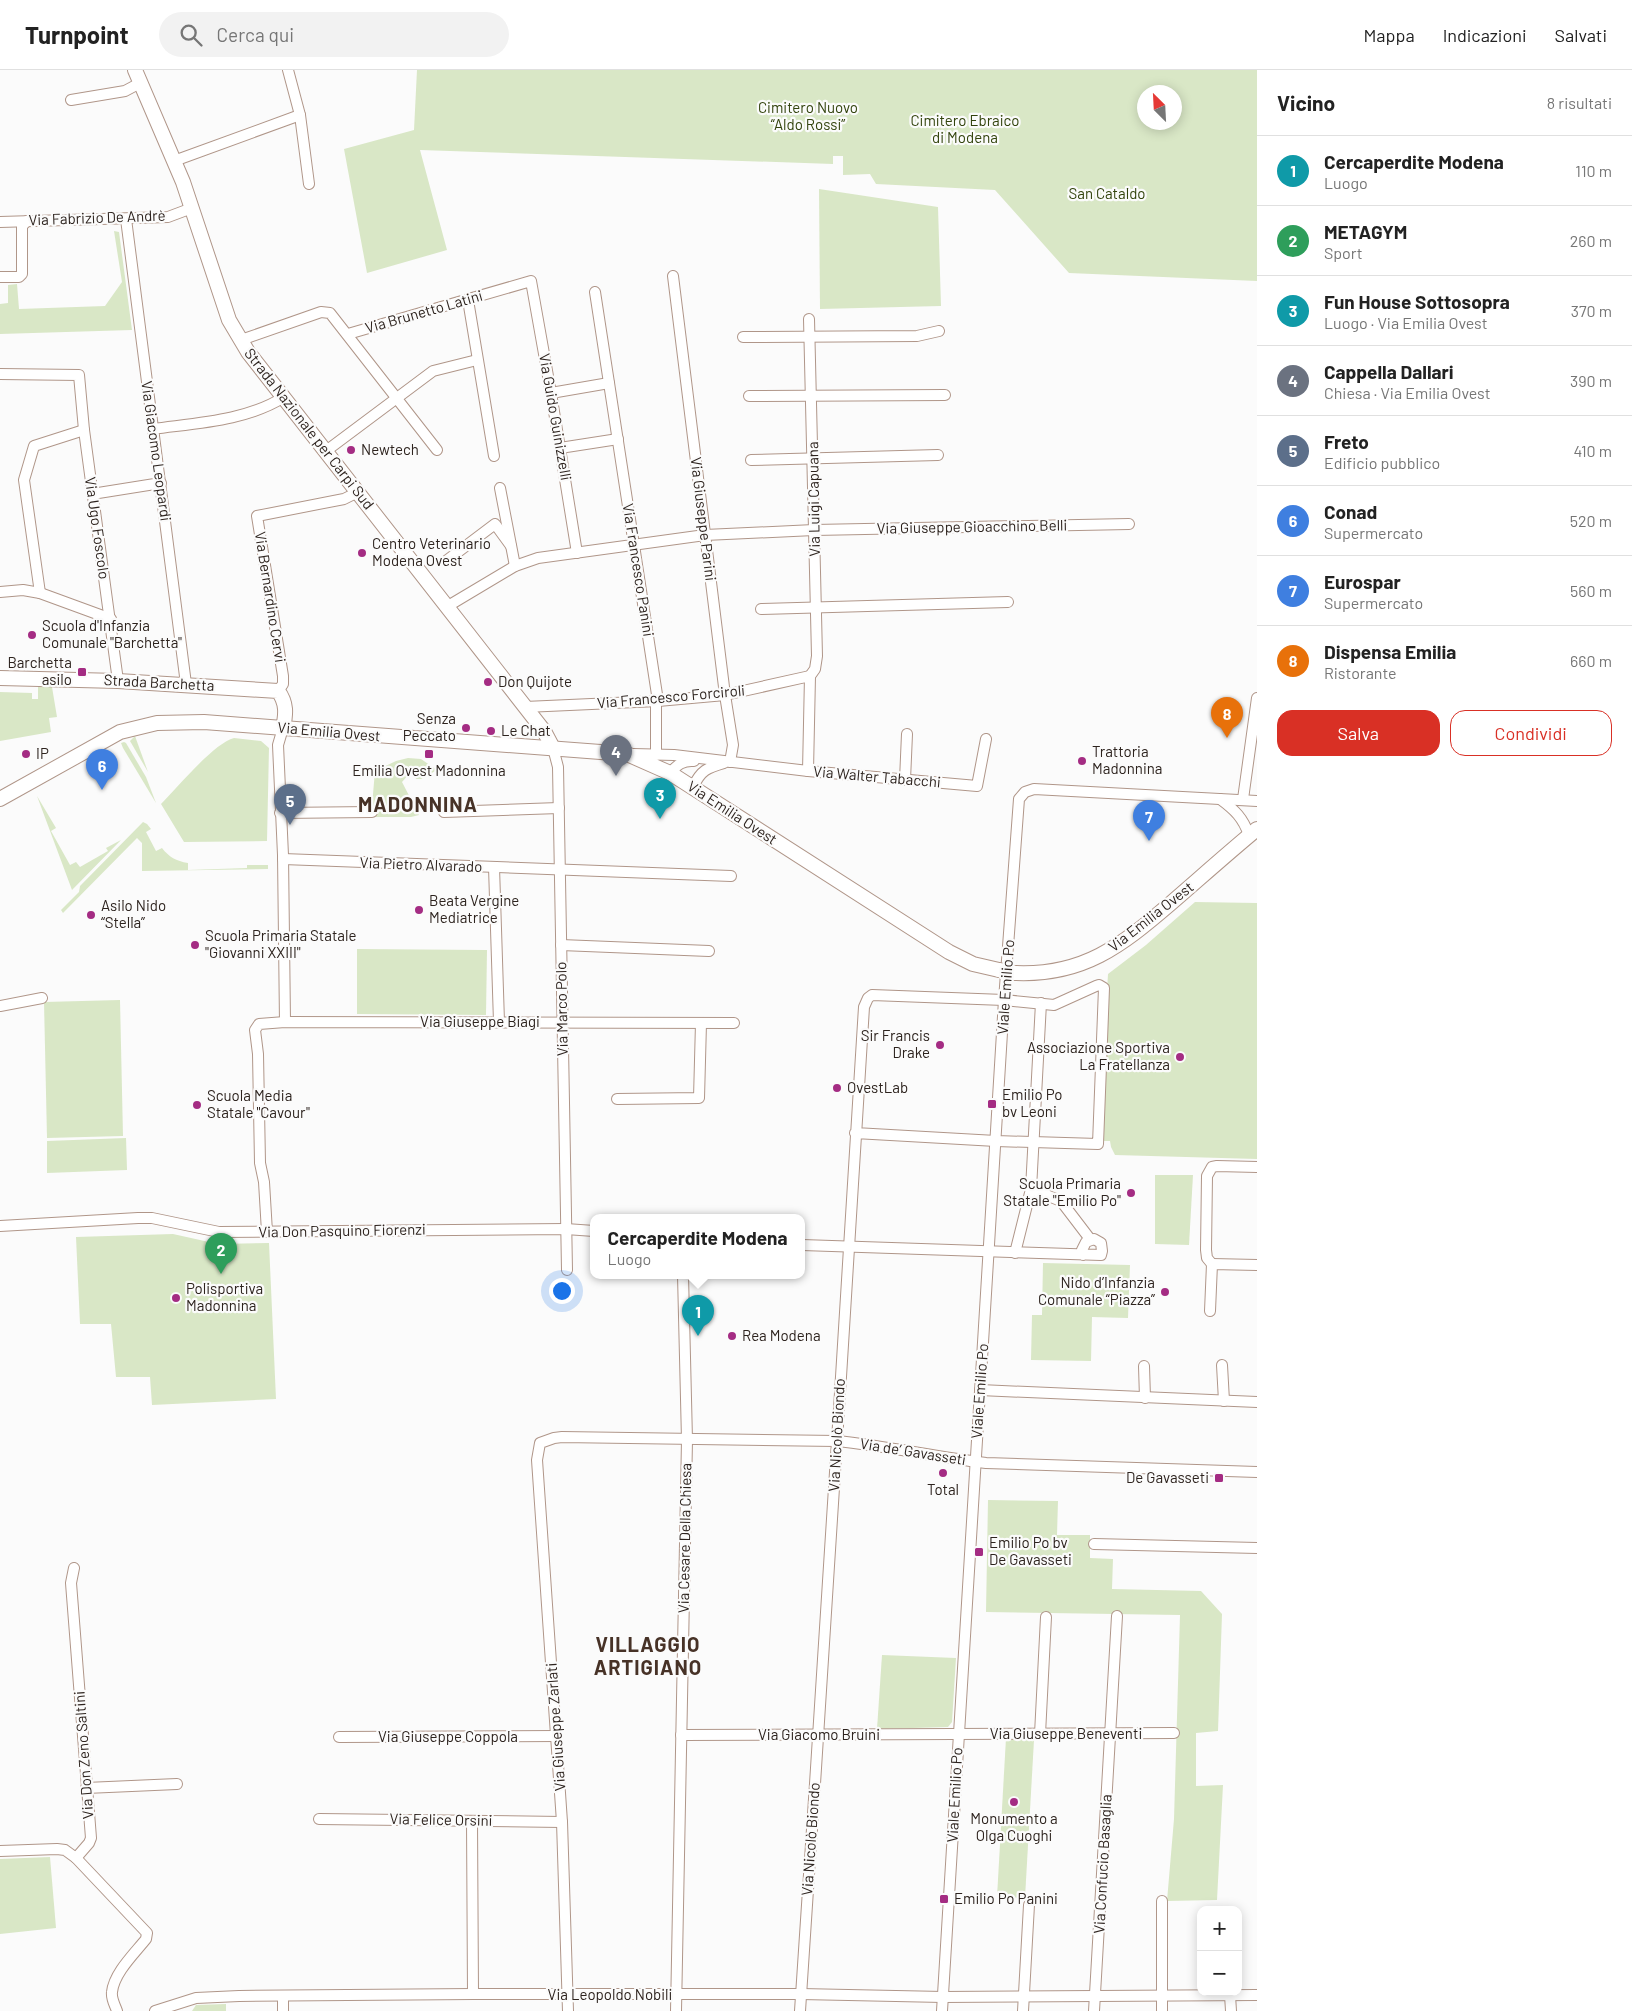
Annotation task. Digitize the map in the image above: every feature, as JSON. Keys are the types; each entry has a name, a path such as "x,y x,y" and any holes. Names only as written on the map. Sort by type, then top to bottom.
{"main road":[{"name":"Strada Nazionale per Carpi Sud","path":"135,70 192,208 229,320 248,352 448,606 549,738 553,748"},
{"name":"Strada Barchetta","path":"0,678 186,684 278,691"},
{"path":"278,691 286,714 283,728"},
{"name":"Via Emilia Ovest","path":"0,799 106,738 132,728 157,723 204,722 522,748 553,748 627,754 670,773 693,787 911,929 964,960 1015,973 1041,973 1062,970 1082,964 1104,954 1132,936 1253,832"}],"street":[{"path":"288,70 300,115 309,184"},
{"path":"71,100 125,91 140,83"},
{"path":"174,161 300,115"},
{"name":"Via Fabrizio De Andrè","path":"0,222 168,217 192,208"},
{"name":"Via Giacomo Leopardi","path":"126,219 186,684"},
{"path":"0,277 19,277 22,274 22,226 26,221"},
{"name":"Via Giuseppe Parini","path":"673,276 725,695 733,745 730,762"},
{"name":"Via Brunetto Latini","path":"241,340 321,312 330,314 348,334 468,300 530,280"},
{"name":"Via Guido Guinizzelli","path":"530,280 551,392 577,553"},
{"name":"Via Francesco Panini","path":"595,292 657,701 656,755"},
{"path":"468,300 494,456"},
{"name":"Via Luigi Capuana","path":"809,320 817,656 815,669 810,676"},
{"path":"744,337 917,336 938,331"},
{"path":"348,334 437,450"},
{"path":"326,451 433,371 477,360"},
{"name":"Via Ugo Foscolo","path":"0,374 79,374 92,494 118,681"},
{"path":"551,392 609,383"},
{"path":"749,396 945,395"},
{"path":"153,430 219,420 269,406 284,397"},
{"path":"40,593 24,480 34,446 84,430"},
{"path":"560,448 618,439"},
{"path":"751,460 938,455"},
{"path":"92,494 160,483"},
{"path":"500,488 515,566"},
{"name":"Via Bernardino Cervi","path":"278,691 283,684 283,676 257,516 344,499 358,492"},
{"path":"446,561 495,524 511,546"},
{"name":"Via Giuseppe Gioacchino Belli","path":"448,606 515,566 538,558 705,535 814,530 1129,524"},
{"path":"0,592 23,590 40,593 111,620"},
{"path":"761,609 1008,602"},
{"path":"808,771 810,676"},
{"name":"Via Francesco Forciroli","path":"525,707 657,701 725,695 810,676"},
{"path":"1244,799 1257,698"},
{"path":"283,728 278,745 285,1022"},
{"path":"905,780 907,734"},
{"name":"Via Walter Tabacchi","path":"627,754 656,755 977,786 986,739"},
{"name":"Via Marco Polo","path":"553,748 558,767 567,1270"},
{"name":"Via Walter Tabacchi","path":"670,773 678,764 688,761 730,762"},
{"name":"Via Walter Tabacchi","path":"693,787 698,777 706,769 730,762"},
{"name":"Viale Emilio Po","path":"942,2011 1017,808 1021,795 1029,790 1042,789 1220,799"},
{"path":"1220,799 1257,801"},
{"path":"1220,799 1235,810 1253,832"},
{"path":"444,812 559,808"},
{"path":"280,813 372,812"},
{"name":"Via Pietro Alvarado","path":"282,859 731,876"},
{"path":"494,868 500,1022"},
{"path":"561,945 709,951"},
{"path":"855,1133 996,1141 1098,1144 1104,988 1099,985 1054,1005 1004,1000"},
{"name":"Via Nicolò Biondo","path":"800,2011 864,1007 868,998 872,995 1004,1000"},
{"path":"0,1006 42,998"},
{"path":"1015,1253 1031,1189 1041,1003"},
{"name":"Via Giuseppe Biagi","path":"267,1232 264,1182 260,1163 258,1054 254,1030 262,1022 734,1023"},
{"path":"617,1099 699,1098 701,1023"},
{"path":"1210,1311 1212,1264 1207,1258 1206,1250 1207,1176 1209,1169 1212,1166 1257,1167"},
{"path":"1031,1189 1061,1201 1090,1240"},
{"name":"Via Don Pasquino Fiorenzi","path":"0,1226 152,1218 219,1232 566,1229 590,1231"},
{"path":"805,1245 1101,1255 1101,1243 1094,1239 1090,1240 1083,1245 1083,1254"},
{"path":"1212,1264 1257,1265"},
{"name":"Via Cesare Della Chiesa","path":"676,2011 687,1440 683,1279"},
{"path":"1222,1365 1224,1401"},
{"path":"1144,1366 1146,1398"},
{"path":"980,1390 1257,1402"},
{"name":"Via de’ Gavasseti","path":"540,1444 562,1437 837,1441 883,1446 976,1462 1257,1472"},
{"name":"Via Giuseppe Zarlati","path":"540,1444 537,1460 562,1822 568,2011"},
{"path":"1094,1544 1257,1548"},
{"name":"Via Don Zeno Saltini","path":"74,1568 71,1583 91,1838 89,1844 76,1858"},
{"path":"1040,1734 1046,1616"},
{"name":"Via Confucio Basaglia","path":"1096,1995 1117,1616"},
{"name":"Via Giuseppe Beneventi","path":"958,1734 1174,1733"},
{"name":"Via Giacomo Bruini","path":"680,1736 958,1734"},
{"name":"Via Giuseppe Coppola","path":"339,1738 557,1736"},
{"path":"86,1788 177,1784"},
{"name":"Via Felice Orsini","path":"319,1819 562,1822"},
{"path":"472,1821 473,1994"},
{"path":"0,1851 65,1850 76,1858 146,1933 146,1939 120,1973 112,1990 113,2002 117,2011"},
{"path":"1162,1901 1162,2011"},
{"path":"1023,2011 1029,1905"},
{"name":"Via Leopoldo Nobili","path":"155,2011 196,1998 473,1994 1197,1996"},
{"path":"1094,2011 1096,1995"},
{"name":"Via Leopoldo Nobili","path":"1242,1996 1257,1995"},
{"path":"1230,1996 1230,2011"},
{"path":"283,1997 283,2011"},
{"name":"Via Leopoldo Nobili","path":"169,2011 196,1998"}],"green space":[{"path":"417,70 1257,70 1257,281 1069,273 995,190 876,184 870,174 843,175 843,156 833,156 833,164 420,150 447,250 367,273 344,149 414,130"},
{"path":"819,189 938,207 941,306 820,309"},
{"path":"114,231 119,232 132,330 0,334 0,304 8,303 8,285 17,284 19,309 105,306 122,282"},
{"path":"38,686 52,687 57,717 49,718 51,732 0,741 0,692 32,693 32,699 38,699"},
{"path":"135,736 148,772 130,741"},
{"path":"234,738 261,741 269,748 267,841 184,842 161,804 206,757 216,748"},
{"path":"124,742 146,777 156,803 123,748 121,743"},
{"path":"408,758 421,759 437,770 421,779 416,779 414,774 410,773 402,782 419,815 411,817 371,817 375,771 396,761"},
{"path":"37,796 56,828 51,831 70,865 76,862 80,867 108,851 106,848 121,840 72,890"},
{"path":"143,822 151,829 146,832 156,851 162,848 173,858 188,863 188,870 247,868 247,865 268,865 268,869 142,871 142,843 137,838 63,913 61,910 79,892 80,886"},
{"name":"Associazione Sportiva La Fratellanza","path":"1195,902 1257,903 1257,1159 1115,1155 1110,1141 1098,1141 1108,974 1146,945"},
{"path":"357,949 487,950 486,1015 357,1014"},
{"path":"120,1000 123,1136 47,1138 44,1002"},
{"path":"126,1138 127,1170 47,1173 47,1141"},
{"path":"1155,1175 1193,1175 1189,1245 1155,1244"},
{"name":"Polisportiva Madonnina","path":"173,1234 218,1244 269,1243 276,1399 152,1405 150,1377 116,1377 111,1324 80,1324 76,1237"},
{"path":"1043,1263 1130,1265 1128,1318 1092,1317 1091,1361 1031,1360 1032,1315 1042,1315"},
{"path":"988,1500 1058,1501 1057,1535 1090,1535 1090,1558 1113,1559 1112,1589 1201,1591 1222,1614 1218,1731 1196,1733 1196,1786 1223,1785 1217,1900 1167,1901 1174,1819 1180,1615 986,1612"},
{"path":"882,1655 956,1658 952,1722 948,1727 877,1729"},
{"path":"1006,1738 1034,1740 1025,1898 997,1897"},
{"path":"50,1857 56,1928 0,1934 0,1859"},
{"path":"226,2004 226,2011 192,2011 196,2005"}],"place":[{"name":"Newtech","path":"351,450"},
{"name":"Centro Veterinario Modena Ovest","path":"362,553"},
{"name":"Scuola d'Infanzia Comunale \"Barchetta\"","path":"32,635"},
{"name":"Barchetta asilo","path":"82,672"},
{"name":"Don Quijote","path":"488,682"},
{"name":"Senza Peccato","path":"466,728"},
{"name":"Le Chat","path":"491,731"},
{"name":"Dispensa Emilia","path":"1227,738"},
{"name":"IP","path":"26,754"},
{"name":"Emilia Ovest Madonnina","path":"429,754"},
{"name":"Trattoria Madonnina","path":"1082,761"},
{"name":"Cappella Dallari","path":"616,776"},
{"name":"Conad","path":"102,790"},
{"name":"Fun House Sottosopra","path":"660,819"},
{"name":"Freto","path":"290,825"},
{"name":"Eurospar","path":"1149,841"},
{"name":"Beata Vergine Mediatrice","path":"419,910"},
{"name":"Asilo Nido “Stella”","path":"91,915"},
{"name":"Scuola Primaria Statale \"Giovanni XXIII\"","path":"195,945"},
{"name":"Sir Francis Drake","path":"940,1045"},
{"name":"Associazione Sportiva La Fratellanza","path":"1180,1057"},
{"name":"OvestLab","path":"837,1088"},
{"name":"Emilio Po bv Leoni","path":"992,1104"},
{"name":"Scuola Media Statale \"Cavour\"","path":"197,1105"},
{"name":"Scuola Primaria Statale \"Emilio Po\"","path":"1131,1193"},
{"name":"METAGYM","path":"221,1274"},
{"name":"Nido d’Infanzia Comunale “Piazza”","path":"1165,1292"},
{"name":"Polisportiva Madonnina","path":"176,1298"},
{"name":"Cercaperdite Modena","path":"698,1336"},
{"name":"Rea Modena","path":"732,1336"},
{"name":"Total","path":"943,1473"},
{"name":"De Gavasseti","path":"1219,1478"},
{"name":"Emilio Po bv De Gavasseti","path":"979,1552"},
{"name":"Monumento a Olga Cuoghi","path":"1014,1802"},
{"name":"Emilio Po Panini","path":"944,1899"}],"district":[{"name":"MADONNINA","path":"418,805"},
{"name":"VILLAGGIO ARTIGIANO","path":"648,1656"}],"park label":[{"name":"Cimitero Nuovo “Aldo Rossi”","path":"808,116"},
{"name":"Cimitero Ebraico di Modena","path":"965,130"},
{"name":"San Cataldo","path":"1107,194"}]}
